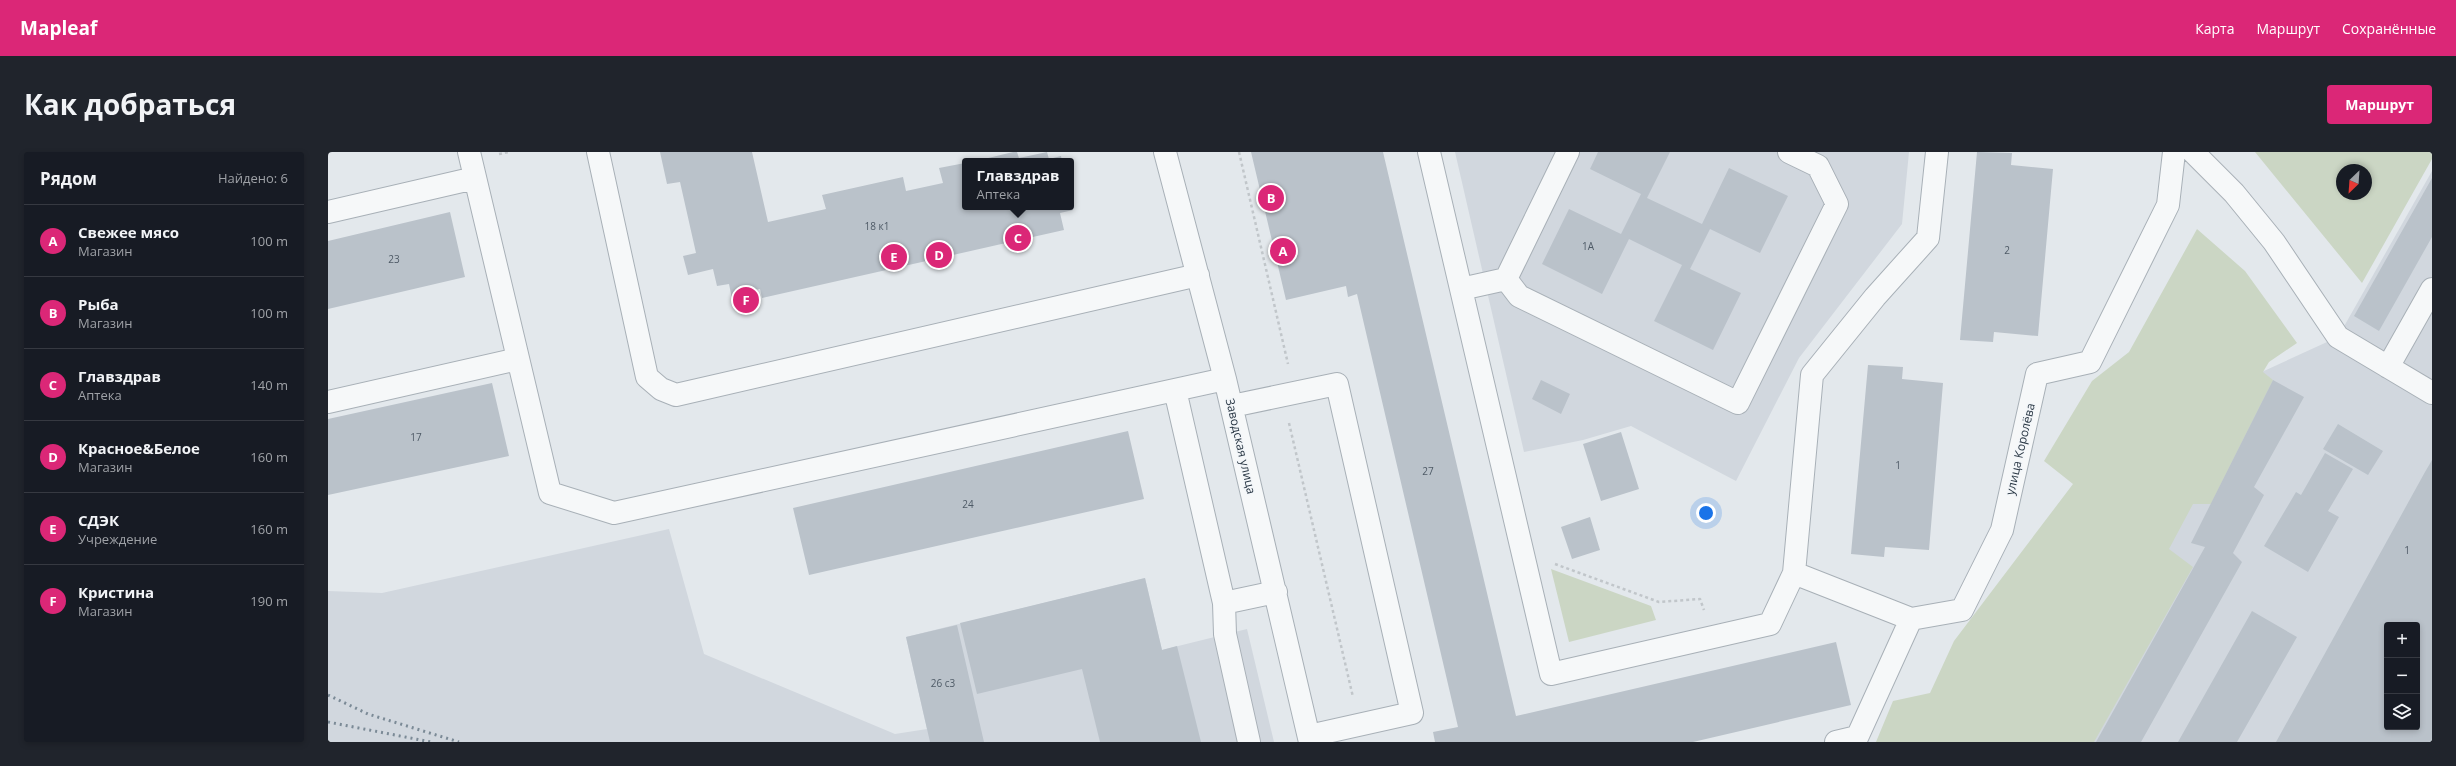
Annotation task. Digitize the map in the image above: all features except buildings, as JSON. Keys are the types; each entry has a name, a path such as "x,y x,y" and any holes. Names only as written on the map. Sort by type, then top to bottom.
{"street":[{"path":"469,152 550,492 614,514 1225,379"},
{"path":"598,152 648,376 661,389 676,395 1198,275"},
{"name":"Заводская улица","path":"1164,152 1232,406 1310,739"},
{"path":"1428,152 1551,674 1770,624 1794,573 1812,375 1875,297 1928,238 1937,152"},
{"path":"1506,279 1568,152"},
{"path":"1506,279 1519,296 1738,402 1837,204 1818,166 1789,152"},
{"name":"улица Королёва","path":"1911,619 1962,610 2002,530 2037,374 2090,362 2168,205 2174,152"},
{"path":"2193,152 2234,193 2274,242 2338,337 2432,393"},
{"path":"328,212 475,178"},
{"path":"1461,289 1506,279"},
{"path":"2388,367 2432,289"},
{"path":"328,402 518,359"},
{"path":"1232,406 1337,384 1412,713 1360,724 1310,739"},
{"path":"1175,390 1224,602 1225,634 1249,742"},
{"path":"1794,573 1911,619 1856,740 1836,742"},
{"path":"1224,602 1276,592"}],"path":[{"path":"1239,152 1294,393 1289,426 1360,724"},
{"path":"1522,552 1659,602 1700,599 1714,636"}],"shaded area":[{"path":"1455,152 1909,152 1902,224 1799,358 1736,481 1631,426 1583,440 1524,452"},
{"path":"2432,171 2432,742 2061,742 2242,381 2338,337"},
{"path":"669,529 704,654 895,734 927,729 906,637 1145,578 1162,650 1247,629 1274,742 328,742 328,591 382,593"}],"green space":[{"path":"2255,152 2432,152 2432,159 2362,283"},
{"path":"2197,229 2245,271 2297,343 2269,362 2263,372 2273,380 2211,504 2193,504 2169,549 2193,567 2094,742 1876,742 1893,701 1930,693 1954,641 2073,484 2044,461 2092,381 2129,352"},
{"path":"1551,569 1651,606 1656,620 1569,642"}],"railway":[{"path":"328,695 368,714 459,742"},
{"path":"328,722 431,742"}],"place":[{"name":"Рыба","path":"1271,198"},
{"name":"Главздрав","path":"1018,238"},
{"name":"Свежее мясо","path":"1283,251"},
{"name":"Красное&Белое","path":"939,255"},
{"name":"СДЭК","path":"894,257"},
{"name":"Кристина","path":"746,300"}]}
